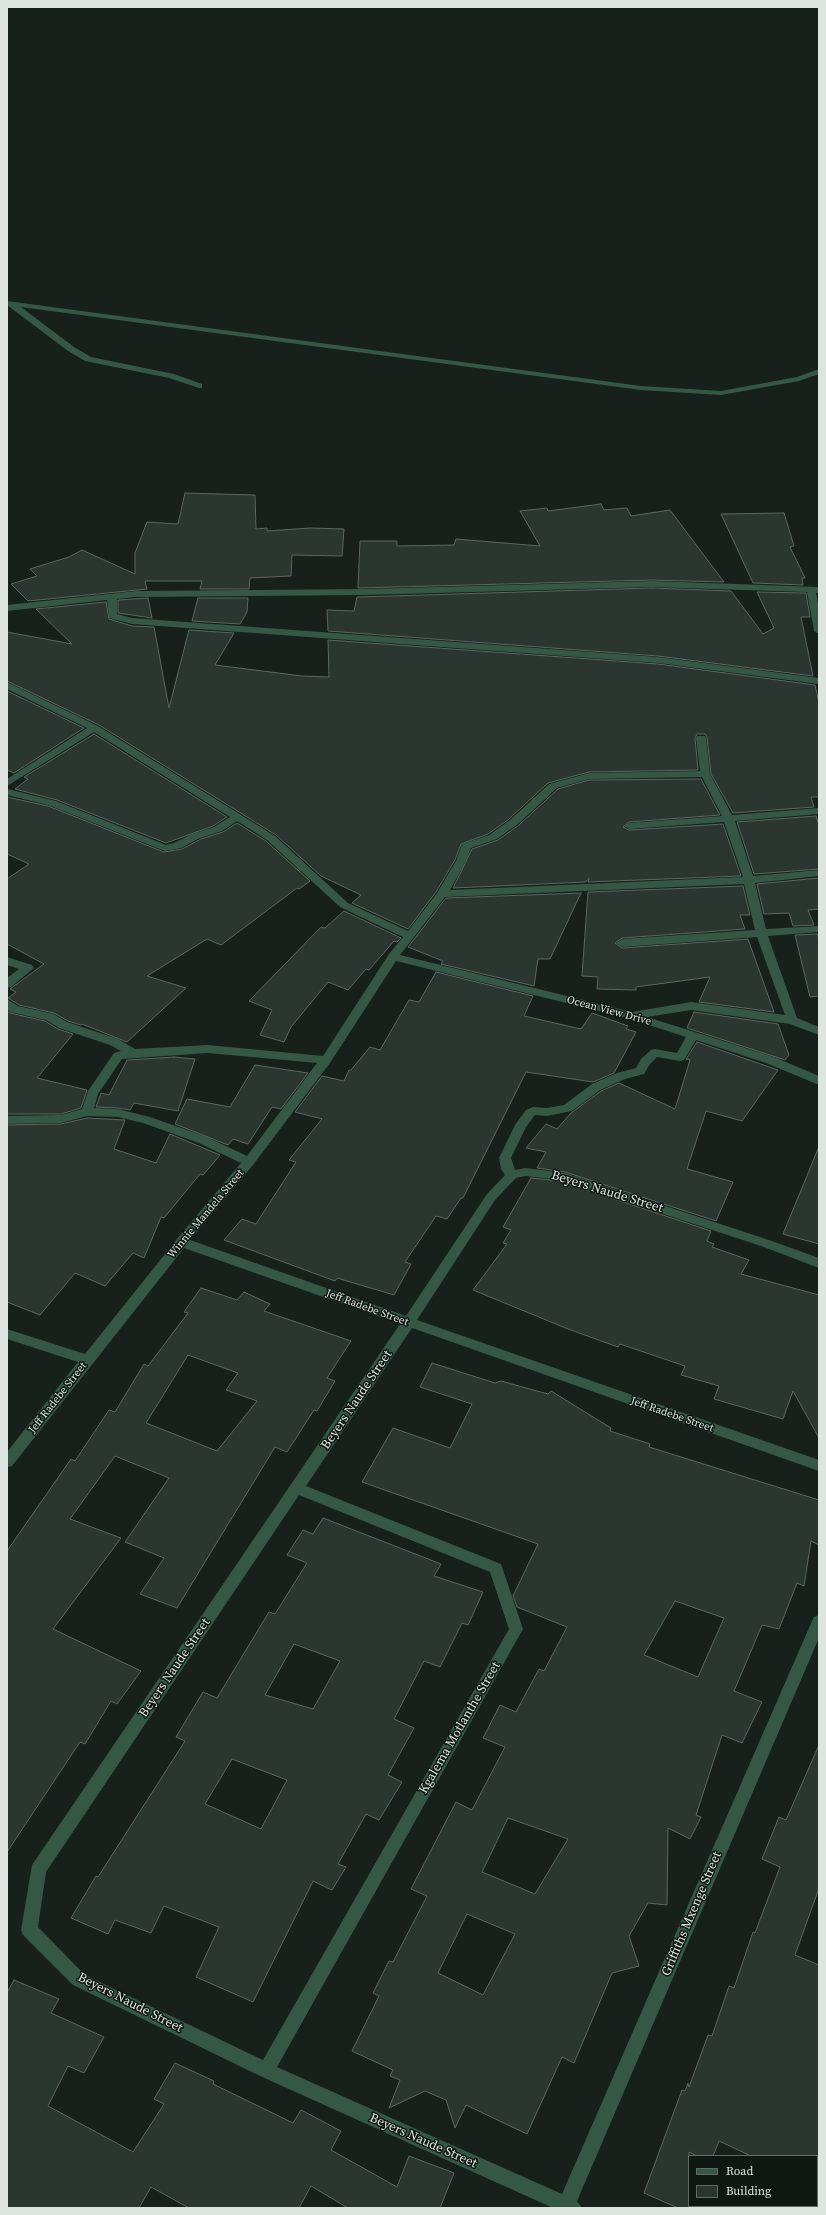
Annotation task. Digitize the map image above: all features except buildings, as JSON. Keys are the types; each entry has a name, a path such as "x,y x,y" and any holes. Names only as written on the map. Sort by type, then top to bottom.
{"street":[{"path":"8,303 642,388 721,392 751,389 799,380 819,370"},
{"path":"8,303 88,360 171,376 199,386"},
{"path":"7,608 112,597 200,592 366,592 652,584 815,590 819,631"},
{"path":"112,597 112,616 132,620 658,660 819,681"},
{"path":"7,685 94,728 271,838 344,905 410,936"},
{"path":"7,783 94,728"},
{"path":"701,738 705,774 728,817 749,880 761,933 792,1020"},
{"name":"Winnie Mandela Street","path":"7,1463 181,1242 248,1162 326,1060 393,957 442,894 461,861 466,846 493,837 514,822 553,786 589,776 705,774"},
{"path":"7,792 52,803 165,848 177,846 196,836 218,829 237,817"},
{"path":"629,826 819,811"},
{"path":"442,894 749,880 819,873"},
{"path":"622,943 819,929"},
{"name":"Ocean View Drive","path":"393,957 630,1015 770,1060 819,1081"},
{"path":"7,961 28,968 7,984"},
{"path":"7,1003 14,1009 50,1017 63,1025 114,1042 133,1053"},
{"path":"630,1015 691,1006 792,1020 819,1031"},
{"path":"512,1175 507,1169 505,1158 521,1125 530,1113 533,1111 547,1112 568,1108 596,1087 621,1076 640,1071 645,1062 655,1053 680,1057 693,1036"},
{"path":"87,1112 92,1094 104,1073 118,1056 133,1053 208,1049 326,1060"},
{"path":"7,1120 60,1119 87,1112 118,1113 146,1120 202,1140 248,1162"},
{"name":"Beyers Naude Street","path":"568,2207 266,2070 79,1980 28,1930 38,1870 297,1488 491,1197 512,1175 525,1172 561,1176 765,1243 819,1263"},
{"name":"Jeff Radebe Street","path":"7,1463 181,1242 408,1323 819,1466"},
{"path":"7,1334 87,1360"},
{"name":"Kgalema Motlanthe Street","path":"266,2070 516,1629 496,1568 297,1488"},
{"name":"Griffiths Mxenge Street","path":"568,2207 819,1621"}]}
